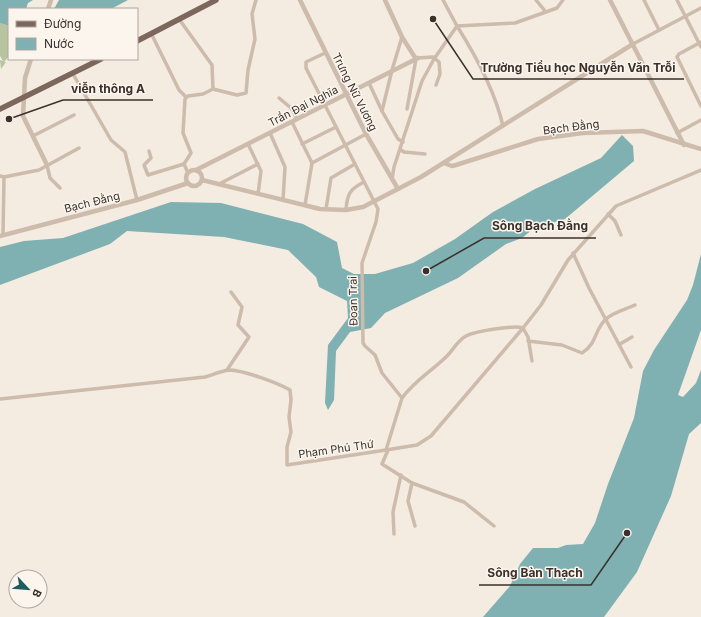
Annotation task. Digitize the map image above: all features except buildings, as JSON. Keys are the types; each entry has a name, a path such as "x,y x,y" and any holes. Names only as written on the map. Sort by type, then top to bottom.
{"main road":[{"path":"138,40 216,0"},
{"path":"0,109 99,60"}],"street":[{"path":"186,97 203,94 213,89 237,95 247,92 248,70 254,40 252,14 256,0"},
{"name":"Trưng Nữ Vương","path":"300,0 324,53 366,134 398,189"},
{"path":"384,0 402,37 417,58 407,109"},
{"path":"442,0 480,66 500,112 503,126"},
{"path":"536,0 545,11"},
{"path":"457,26 515,23 558,7 563,0"},
{"path":"610,0 676,133 684,145"},
{"path":"644,0 659,30"},
{"path":"677,0 701,47"},
{"path":"202,180 282,200 326,209 346,210 363,207 444,163 633,44 701,8"},
{"path":"179,19 212,65 213,89"},
{"path":"392,179 394,167 401,150 422,81 435,58 457,26"},
{"path":"149,151 151,158 144,165 148,175 184,164 191,153 184,133 186,97 179,90 152,33"},
{"path":"382,112 402,37"},
{"path":"700,43 679,54 677,57 701,106"},
{"path":"324,53 305,64 374,202"},
{"path":"417,58 435,58 439,62 441,71 436,85"},
{"name":"Trần Đại Nghĩa","path":"196,170 417,58"},
{"path":"31,60 25,78 23,116 47,165 50,178 60,188"},
{"path":"73,74 111,140 125,152 137,200"},
{"path":"369,83 382,112 398,139 403,142"},
{"path":"279,98 291,108 297,119"},
{"path":"33,136 74,115"},
{"path":"676,133 701,120"},
{"path":"292,122 312,163 305,205"},
{"path":"302,144 336,127"},
{"name":"Bạch Đằng","path":"444,163 452,166 538,139 583,133 643,131 660,135 701,150"},
{"path":"270,133 286,167 282,200"},
{"path":"312,163 366,134"},
{"path":"248,144 261,170 258,194"},
{"path":"2,235 2,176 39,170 80,148"},
{"path":"401,150 404,152 426,154"},
{"path":"184,164 188,172 186,177 188,183 192,186 197,186 202,180"},
{"path":"219,184 258,164"},
{"path":"326,209 331,178 355,164"},
{"path":"188,172 196,170 200,172 202,180"},
{"path":"494,526 464,502 412,483 382,464 387,450 419,444 431,436 541,305 573,254 608,214 621,202 701,170"},
{"path":"346,210 346,198 349,192 364,182"},
{"name":"Bạch Đằng","path":"2,235 137,200 188,183"},
{"name":"Đoan Trai","path":"374,202 378,213 362,263 363,332 365,346 375,355 382,373 402,398"},
{"path":"608,214 615,221 621,235"},
{"path":"573,254 591,293 606,318 631,367"},
{"path":"227,370 249,337 238,326 242,307 231,292"},
{"path":"528,341 562,345 582,353 592,346 606,318 635,305"},
{"path":"402,398 412,384 435,367 465,337 475,333 511,327 523,328"},
{"path":"523,328 527,335 532,361"},
{"path":"620,344 632,337"},
{"name":"Phạm Phú Thứ","path":"0,399 205,377 227,370 245,373 290,390 291,400 288,417 291,432 287,447 287,465 387,450 402,398"},
{"path":"394,534 393,512 401,475"},
{"path":"412,483 408,500 415,526"}],"green space":[{"path":"0,23 8,26 8,57 1,69 0,60 3,61 0,56"}],"water":[{"path":"0,0 33,0 28,3 26,8 8,8 8,26 0,23"},
{"path":"59,0 128,0 113,8 55,8"},
{"path":"622,135 633,146 634,161 565,219 533,229 522,238 506,244 458,278 385,313 371,328 350,332 336,351 334,400 328,410 325,403 328,345 348,318 347,301 319,287 316,277 288,250 224,237 127,231 110,244 0,285 0,247 24,241 63,238 171,202 221,203 303,224 337,242 342,268 354,274 375,274 413,263 455,239 493,212 535,189 601,158"},
{"path":"701,254 701,330 678,395 683,397 696,383 701,370 701,423 689,434 671,496 637,572 604,617 483,617 510,586 520,564 533,548 558,548 566,545 583,544 595,523 608,484 634,418 643,371 654,350 687,300 693,285"}],"place":[{"name":"Trường Tiểu học Nguyễn Văn Trỗi","path":"433,19"},
{"name":"viễn thông A","path":"9,119"},
{"name":"Sông Bạch Đằng","path":"426,271"},
{"name":"Sông Bàn Thạch","path":"627,533"}]}
